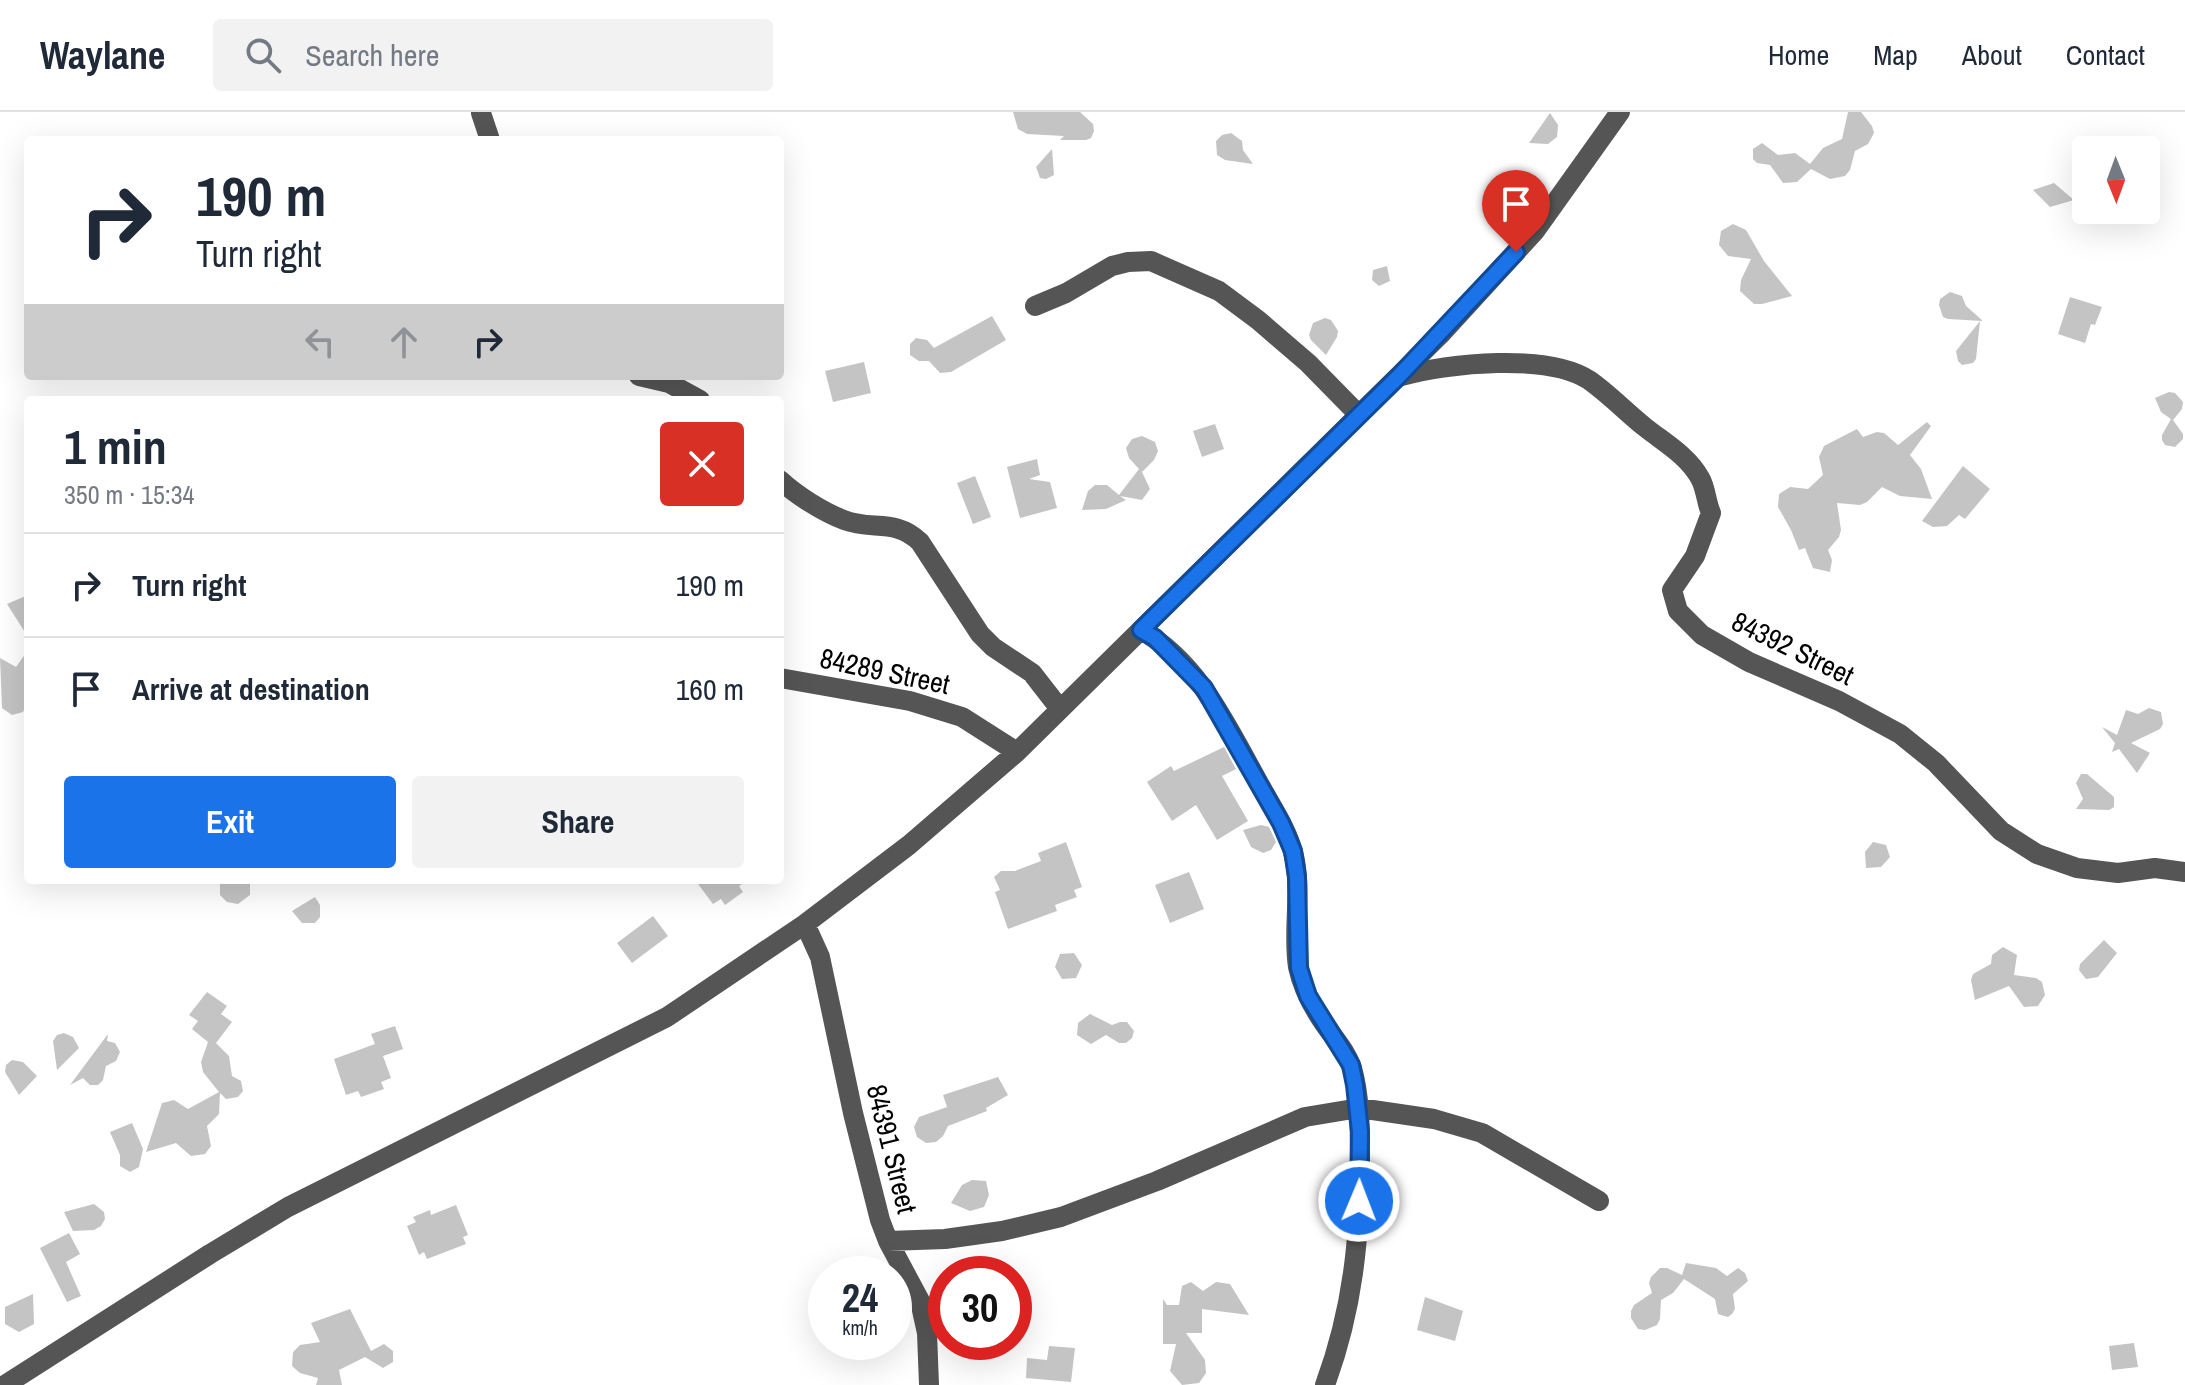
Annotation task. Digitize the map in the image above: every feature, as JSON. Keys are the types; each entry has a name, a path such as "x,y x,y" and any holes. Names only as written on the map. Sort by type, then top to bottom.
{"street":[{"path":"5,1385 25,1379 210,1254 288,1207 450,1129 667,1017 805,924 909,845 1017,752 1398,377 1535,231 1620,112"},
{"path":"481,113 489,136"},
{"path":"1035,306 1066,293 1112,266 1151,261 1219,291 1308,363 1359,415"},
{"name":"84392 Street","path":"1398,377 1430,368 1469,364 1557,366 1588,379 1688,461 1701,480 1711,513 1695,556 1672,590 1678,611 1702,635 1749,662 1839,701 1900,734 1936,763 2001,831 2037,854 2077,868 2118,873 2155,868 2185,872"},
{"path":"656,380 669,383 693,396"},
{"path":"784,483 845,521 893,526 909,532 920,542 980,634 993,647 1032,673 1060,709"},
{"path":"1141,630 1155,638 1204,688 1281,823 1293,851 1297,877 1299,968 1308,996 1351,1065 1359,1108 1360,1179 1353,1288 1345,1325 1325,1385"},
{"name":"84289 Street","path":"784,679 910,701 962,717 1017,752"},
{"name":"84391 Street","path":"805,924 820,957 856,1128 888,1241 920,1301 927,1333 929,1385"},
{"path":"888,1241 945,1239 1002,1231 1061,1217 1157,1181 1305,1117 1359,1108 1434,1119 1482,1133 1599,1201"}],"building":[{"path":"1013,112 1080,112 1093,124 1094,131 1091,138 1086,140 1060,140 1064,136 1027,134 1018,129"},
{"path":"1848,112 1861,112 1874,133 1868,144 1855,151 1850,170 1845,176 1830,179 1811,169 1797,182 1783,183 1770,165 1757,163 1753,159 1753,149 1762,143 1778,155 1795,153 1810,164 1823,148 1842,139"},
{"path":"1550,113 1558,125 1557,137 1548,144 1529,143"},
{"path":"1231,133 1242,141 1243,150 1253,164 1225,160 1217,155 1216,141 1222,135"},
{"path":"1052,149 1054,175 1040,178 1036,167"},
{"path":"2054,183 2072,201 2050,207 2033,190"},
{"path":"1733,224 1746,230 1764,261 1792,296 1754,304 1740,291 1741,280 1751,259 1728,256 1719,245 1721,231"},
{"path":"1387,266 1390,281 1379,286 1372,280 1373,270"},
{"path":"1950,292 1962,296 1966,306 1983,321 1943,317 1940,299"},
{"path":"2070,297 2102,307 2095,325 2091,324 2085,343 2058,334"},
{"path":"992,316 1006,340 951,372 940,373 929,361 919,361 910,355 910,344 916,338 927,340 934,348"},
{"path":"1325,318 1331,320 1338,331 1326,355 1309,335 1313,323"},
{"path":"1980,321 1976,359 1973,363 1962,365 1956,351"},
{"path":"864,362 871,393 833,402 825,371"},
{"path":"2169,392 2175,393 2183,402 2182,409 2173,420 2183,434 2183,439 2175,447 2165,445 2162,440 2171,419 2161,412 2155,398"},
{"path":"1927,422 1931,426 1910,455 1921,469 1932,499 1900,496 1882,487 1860,505 1837,503 1841,530 1828,550 1832,560 1830,572 1813,568 1805,548 1799,550 1778,507 1779,494 1790,487 1808,489 1823,475 1819,457 1824,446 1857,429 1863,437 1884,433 1898,445"},
{"path":"1215,424 1224,449 1202,457 1193,431"},
{"path":"1142,436 1155,442 1158,451 1142,472 1150,489 1142,500 1120,496 1126,500 1106,509 1082,510 1088,491 1095,485 1107,485 1119,495 1139,469 1129,458 1126,448 1132,439"},
{"path":"1037,459 1040,475 1029,479 1050,482 1057,508 1020,518 1007,467"},
{"path":"1963,466 1990,489 1965,519 1959,515 1947,526 1933,527 1922,521"},
{"path":"975,476 991,517 973,524 957,483"},
{"path":"24,597 24,631 7,604"},
{"path":"24,656 24,710 12,715 2,708 0,658 16,667"},
{"path":"2149,708 2161,712 2163,724 2160,729 2131,743 2150,753 2137,773 2119,749 2112,752 2115,743 2102,727 2117,735 2126,710 2138,714"},
{"path":"1224,747 1236,769 1222,776 1248,821 1217,840 1196,805 1172,821 1147,782 1171,766 1174,771"},
{"path":"2081,774 2087,774 2114,797 2114,807 2109,810 2076,809 2083,799 2076,783"},
{"path":"1261,825 1269,827 1276,842 1271,850 1263,853 1251,847 1243,830"},
{"path":"1066,842 1082,887 1074,890 1077,897 1055,905 1057,911 1008,929 995,892 1000,890 994,877 1001,871 1015,871 1041,861 1038,853"},
{"path":"1873,842 1886,845 1890,857 1881,867 1866,868 1865,852"},
{"path":"1189,872 1204,909 1170,923 1155,885"},
{"path":"220,884 250,884 250,895 238,904 227,902 220,895"},
{"path":"698,884 742,884 739,886 743,892 725,905 721,899 713,904"},
{"path":"315,897 320,905 320,917 315,923 302,923 292,911"},
{"path":"653,916 668,936 632,963 617,943"},
{"path":"2104,940 2117,953 2098,977 2086,979 2079,970 2080,964"},
{"path":"2003,947 2017,955 2014,975 2036,978 2042,982 2045,995 2038,1006 2024,1007 2009,986 1975,1000 1971,980 1973,974 1991,964 1992,955"},
{"path":"1074,953 1082,965 1076,978 1062,979 1055,967 1060,954"},
{"path":"207,992 227,1006 221,1014 232,1022 216,1043 229,1056 232,1076 241,1081 243,1091 238,1097 226,1099 220,1093 219,1114 207,1126 211,1146 205,1154 191,1156 176,1143 146,1152 162,1103 174,1100 188,1109 219,1092 203,1072 201,1062 208,1042 192,1029 198,1021 189,1015"},
{"path":"1090,1014 1112,1025 1127,1022 1134,1031 1132,1038 1126,1043 1119,1043 1106,1035 1091,1044 1077,1035 1078,1023"},
{"path":"395,1026 403,1049 383,1056 391,1078 381,1082 384,1089 361,1097 358,1091 346,1095 334,1059 375,1044 371,1034"},
{"path":"64,1033 73,1037 79,1048 57,1070 53,1041 57,1035"},
{"path":"108,1034 107,1041 115,1043 120,1052 116,1061 106,1066 103,1080 98,1085 90,1085 83,1078 70,1085"},
{"path":"12,1060 23,1062 37,1076 19,1095 5,1072 6,1065"},
{"path":"998,1077 1008,1095 986,1108 987,1111 948,1126 936,1142 926,1143 917,1137 914,1127 919,1117 947,1107 943,1095"},
{"path":"132,1123 143,1149 139,1167 130,1172 120,1166 120,1155 110,1132"},
{"path":"972,1180 986,1181 989,1195 984,1207 970,1211 951,1203 962,1185"},
{"path":"94,1204 104,1212 105,1219 101,1226 94,1230 73,1231 64,1212"},
{"path":"456,1205 468,1235 463,1237 466,1244 427,1259 424,1252 419,1255 407,1226 416,1222 413,1217 430,1210 431,1215"},
{"path":"69,1233 80,1254 66,1262 81,1296 67,1302 40,1248"},
{"path":"1686,1263 1716,1268 1727,1276 1738,1268 1745,1273 1748,1281 1733,1294 1735,1309 1732,1314 1728,1317 1718,1314 1715,1299 1684,1279 1673,1293 1661,1300 1657,1325 1645,1330 1638,1329 1631,1318 1631,1311 1634,1305 1652,1293 1651,1277 1660,1268 1682,1275"},
{"path":"1191,1282 1203,1291 1216,1282 1230,1284 1249,1315 1202,1309 1202,1333 1186,1333 1205,1360 1206,1373 1199,1383 1182,1385 1170,1371 1176,1344 1163,1344 1163,1299 1167,1305 1179,1305 1182,1286"},
{"path":"33,1294 34,1324 19,1332 5,1324 5,1307"},
{"path":"1425,1297 1463,1311 1455,1341 1417,1330"},
{"path":"350,1309 371,1351 384,1344 393,1351 393,1362 383,1368 365,1357 339,1370 342,1385 316,1385 318,1378 300,1373 292,1366 293,1352 300,1345 320,1342 311,1323"},
{"path":"2134,1343 2138,1367 2112,1370 2109,1346"},
{"path":"1049,1346 1075,1348 1071,1382 1026,1378 1027,1360 1047,1360"}],"route":[{"path":"1359,1201 1360,1132 1355,1085 1351,1065 1308,996 1299,968 1297,877 1293,851 1281,823 1204,688 1178,659 1141,630 1440,335 1516,252"}]}
